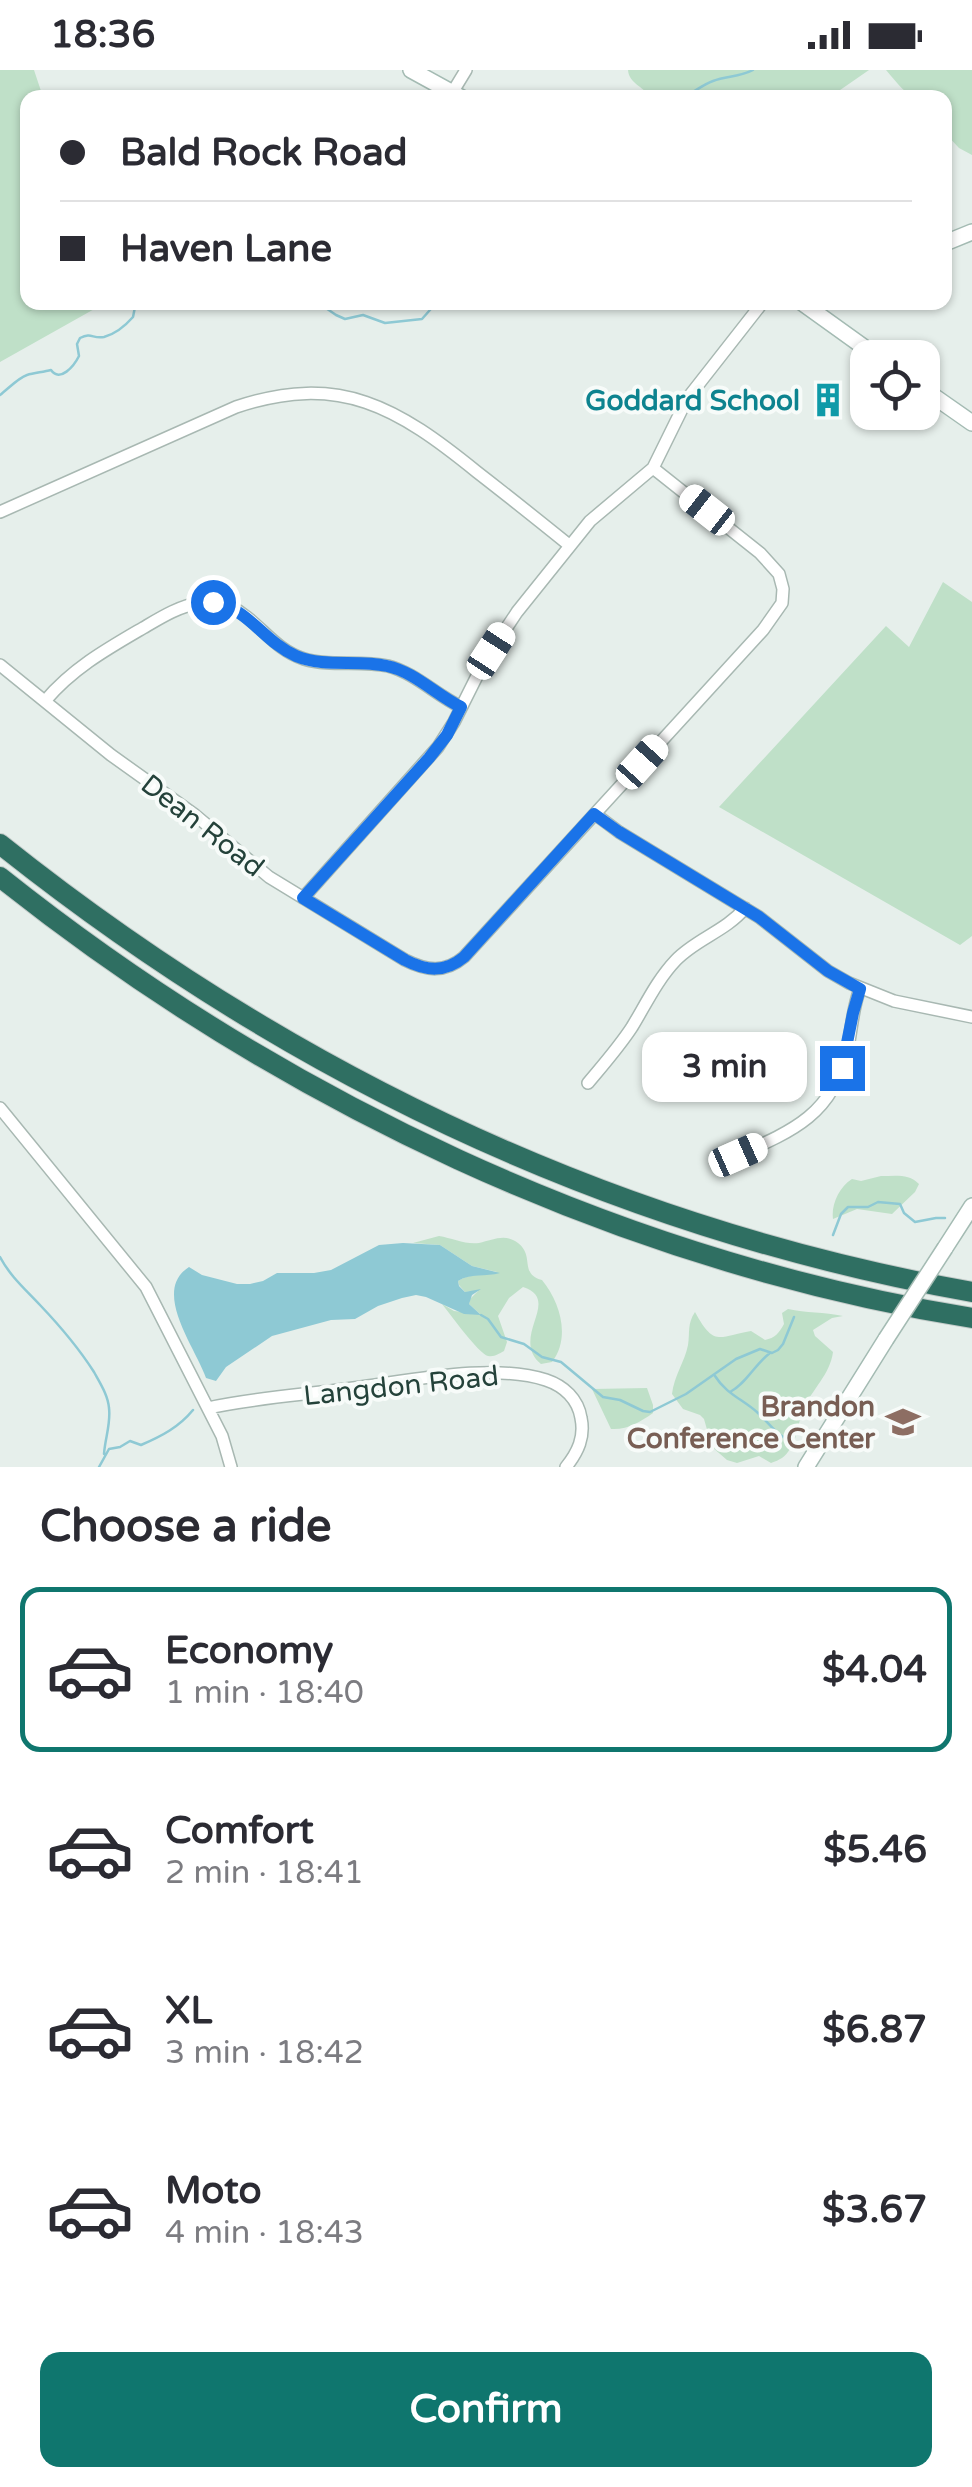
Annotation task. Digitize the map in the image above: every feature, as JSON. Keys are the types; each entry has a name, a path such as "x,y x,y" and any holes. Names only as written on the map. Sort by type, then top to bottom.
{"highway":[{"path":"0,844 92,915 206,992 324,1063 448,1126 575,1180 705,1226 838,1263 972,1292"},
{"path":"0,878 69,931 198,1019 304,1082 427,1145 554,1200 701,1252 852,1294 972,1318"}],"main road":[{"path":"411,70 448,90"},
{"path":"816,310 855,340"},
{"path":"940,401 972,423"},
{"path":"806,1467 972,1206"}],"street":[{"path":"303,898 447,735 484,662 568,545 600,511 654,468 688,399 757,310"},
{"path":"0,512 236,407 274,396 321,394 366,402 410,422 568,545"},
{"name":"Dean Road","path":"0,665 111,756 196,815 257,868 405,960 421,967 450,967 464,957 782,604 782,582 767,559 654,468"},
{"path":"45,701 96,655 162,618 204,602 231,607 283,649 301,658 396,668 461,707"},
{"path":"594,814 745,908 828,971 860,989 920,1008 972,1017"},
{"path":"588,1083 620,1044 673,963 745,908"},
{"path":"738,1155 794,1129 828,1099 842,1068 860,989"},
{"path":"0,1108 146,1286 228,1449 232,1467"},
{"name":"Langdon Road","path":"208,1408 469,1374 518,1374 556,1384 566,1390 579,1409 583,1433 566,1467"}],"green space":[{"path":"0,70 34,70 41,90 20,90 20,310 93,310 0,362"},
{"path":"628,70 869,70 840,90 644,90 631,79"},
{"path":"886,70 972,70 972,155 952,140 952,90 905,90"},
{"path":"943,582 972,602 972,936 960,945 719,807 886,626 909,647"},
{"path":"881,1176 906,1177 919,1184 892,1214 857,1209 833,1219 837,1197 847,1182"},
{"path":"439,1236 474,1243 508,1238 523,1248 531,1274 548,1289 561,1320 561,1342 552,1362 541,1364 533,1353 530,1342 538,1301 534,1293 523,1287 509,1298 498,1316 507,1342 504,1351 488,1356 472,1341 442,1304 454,1311 480,1314 469,1304 478,1291 465,1292 458,1281 497,1272 472,1266 440,1245 413,1243"},
{"path":"788,1309 843,1316 813,1330 833,1352 828,1368 807,1402 795,1440 784,1456 771,1463 759,1456 737,1463 727,1460 712,1447 704,1419 683,1409 672,1394 687,1351 691,1320 695,1312 707,1331 718,1337 751,1331 765,1340 780,1330 784,1324 782,1313"},
{"path":"647,1388 653,1413 634,1425 617,1429 611,1429 592,1389"}],"water":[{"path":"379,1245 440,1245 472,1266 500,1273 458,1281 465,1292 481,1289 472,1295 469,1304 481,1315 464,1314 426,1297 402,1298 355,1319 331,1320 272,1336 226,1367 216,1381 206,1378 175,1305 178,1277 189,1267 202,1275 250,1284 277,1273 331,1270"}],"waterway":[{"path":"697,90 753,70"},
{"path":"0,395 27,375 51,370 58,375 66,372 79,356 80,338 104,337 116,331 133,317 134,310"},
{"path":"329,310 345,319 363,315 385,323 422,319 430,310"},
{"path":"833,1235 848,1207 868,1207 878,1202 900,1204 915,1222 945,1218"},
{"path":"0,1257 75,1345 101,1385 109,1414 104,1454"},
{"path":"481,1315 501,1337 561,1362 603,1397 650,1412 686,1394 736,1359 760,1349 772,1353 778,1350 794,1317"},
{"path":"730,1392 770,1353"},
{"path":"715,1376 779,1434 796,1443"},
{"path":"99,1467 109,1449 130,1441 141,1445 149,1442 193,1410"}],"place":[{"name":"Goddard School","path":"828,400"},
{"name":"Brandon Conference Center","path":"903,1422"}],"route":[{"path":"213,602 240,612 291,654 322,662 396,668 461,707 447,735 429,758 303,898 405,960 428,969 450,967 464,957 594,814 759,917 828,971 860,989 842,1068"}]}
